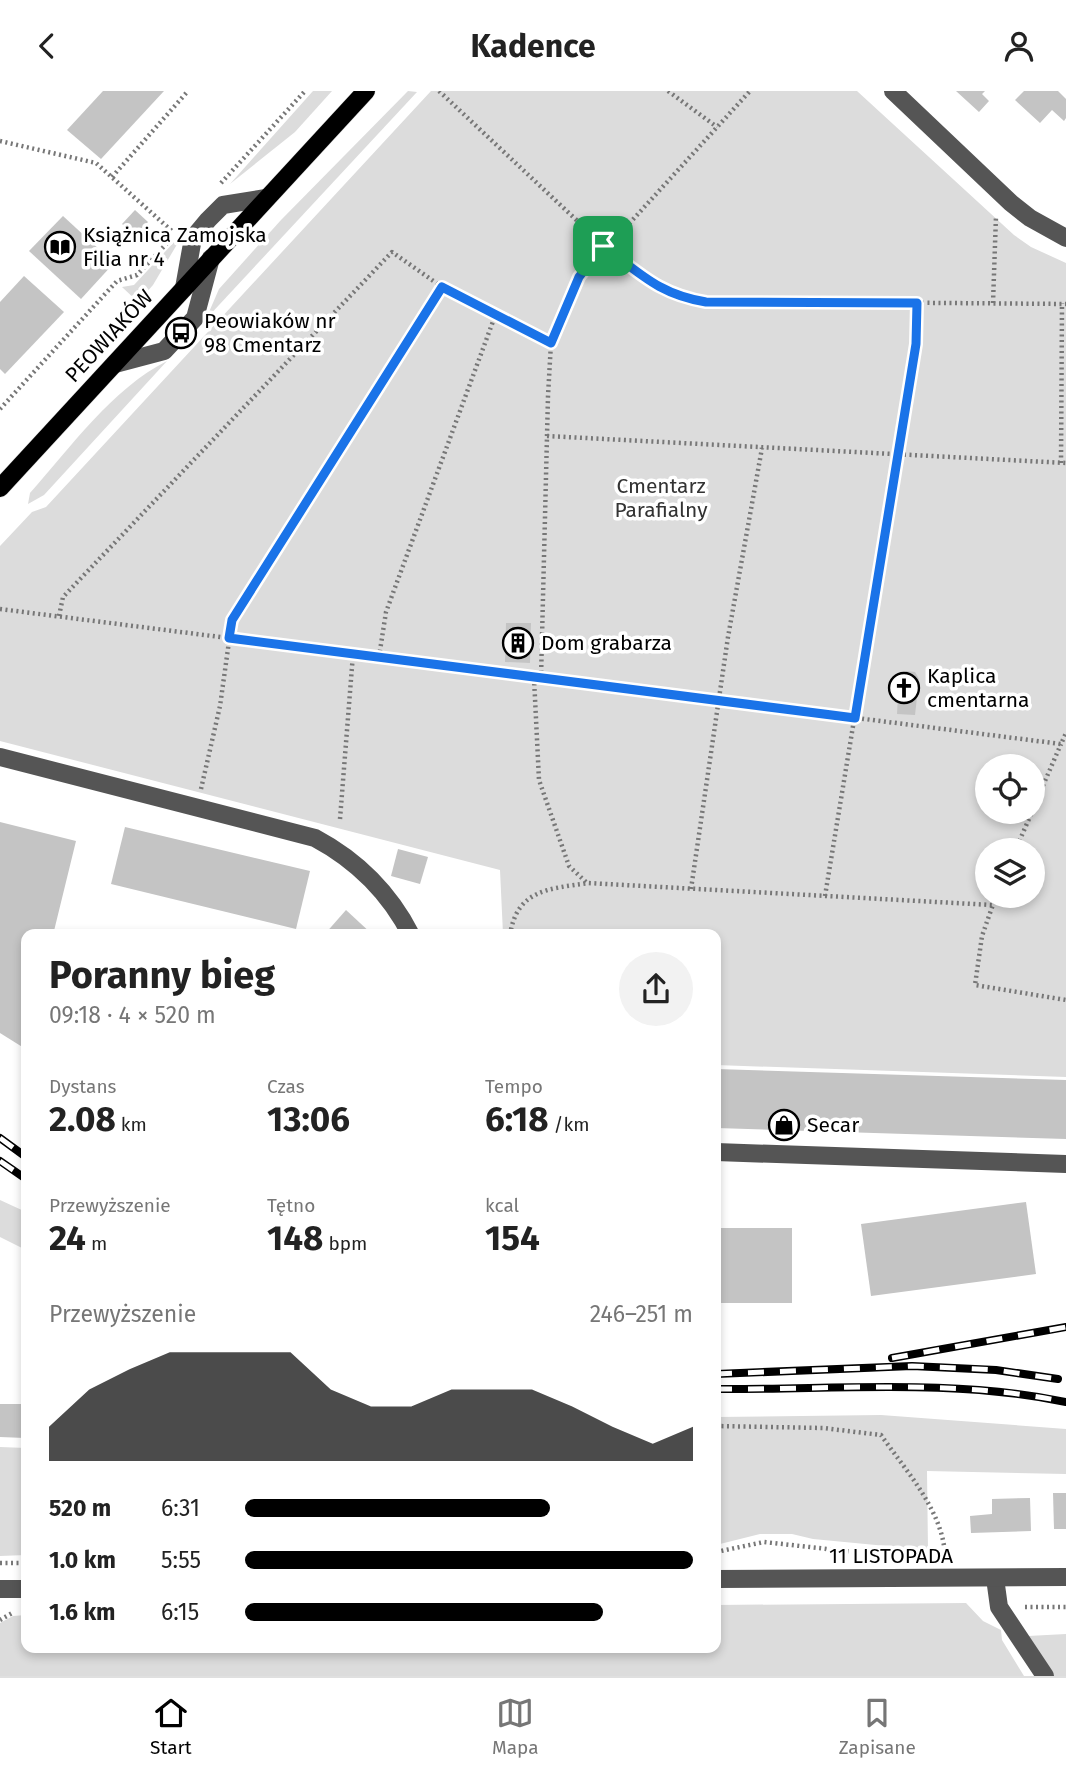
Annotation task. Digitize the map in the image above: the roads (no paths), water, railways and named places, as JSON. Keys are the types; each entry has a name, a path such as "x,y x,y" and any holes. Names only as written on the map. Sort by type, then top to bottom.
{"main road":[{"name":"PEOWIAKÓW","path":"0,488 366,91"}],"street":[{"path":"893,91 1011,203 1030,218 1066,238"},
{"path":"184,288 193,238 208,220 223,205 266,198"},
{"path":"115,364 164,351 195,319 211,258"},
{"path":"0,757 316,838 336,849 378,885 407,929"},
{"path":"721,1152 1066,1164"},
{"path":"995,1577 999,1607 1045,1676"},
{"name":"11 LISTOPADA","path":"721,1579 1066,1577"},
{"path":"0,1589 21,1589"}],"railway":[{"path":"0,1138 21,1153"},
{"path":"0,1161 21,1176"},
{"path":"892,1358 1066,1327"},
{"path":"721,1374 912,1366 996,1370 1058,1379"},
{"path":"721,1389 935,1388 979,1390 1066,1402"}],"place":[{"name":"Książnica Zamojska Filia nr 4","path":"60,247"},
{"name":"Peowiaków nr 98 Cmentarz","path":"181,333"},
{"name":"Dom grabarza","path":"518,643"},
{"name":"Kaplica cmentarna","path":"904,688"},
{"name":"Secar","path":"784,1125"}],"park label":[{"name":"Cmentarz Parafialny","path":"661,498"}]}
